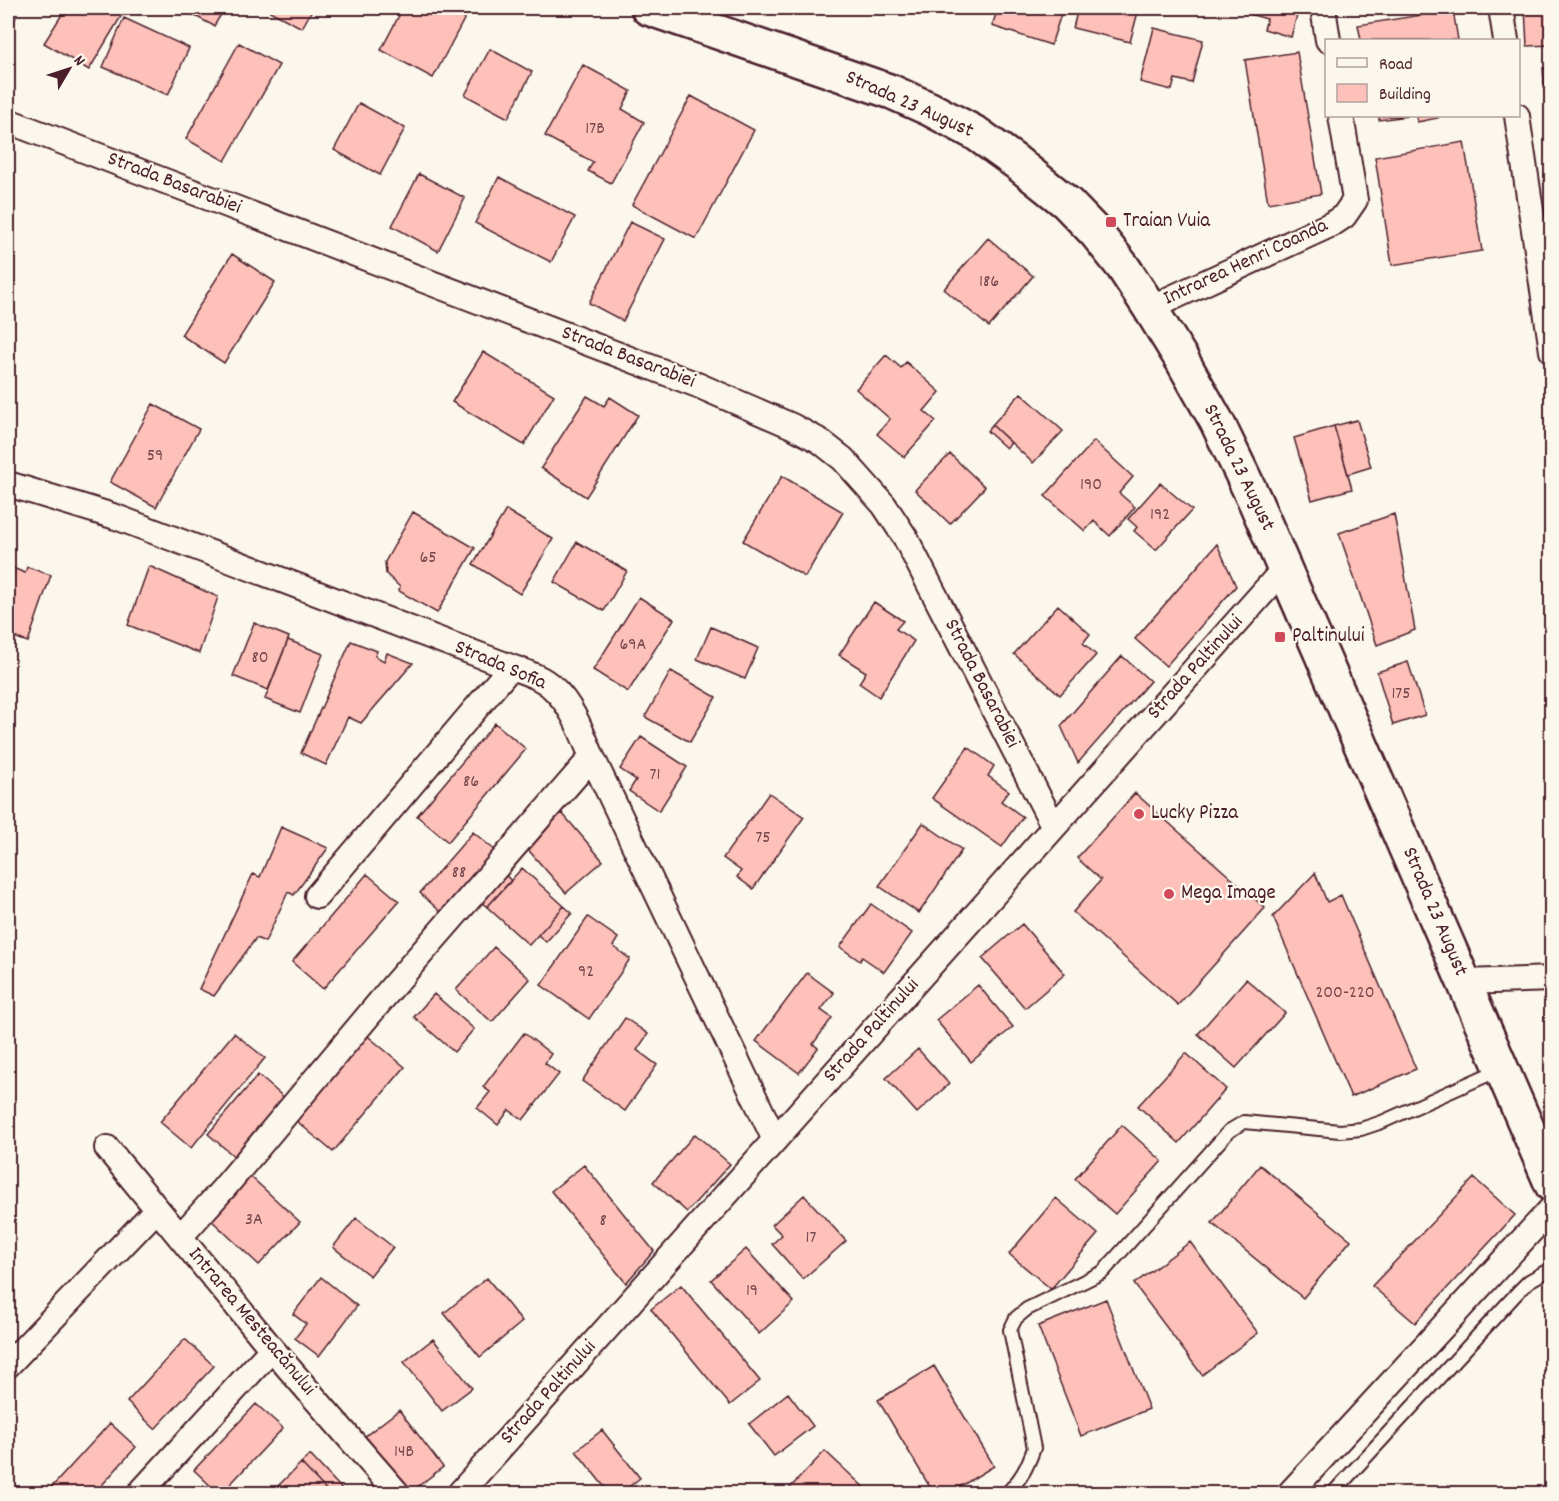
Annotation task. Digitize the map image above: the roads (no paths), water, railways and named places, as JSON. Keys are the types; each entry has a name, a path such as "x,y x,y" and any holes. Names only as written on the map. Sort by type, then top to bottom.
{"main road":[{"name":"Strada 23 August","path":"648,8 892,92 930,110 977,134 1016,162 1067,203 1096,232 1150,308 1217,422 1285,568 1551,1185"}],"street":[{"path":"1323,8 1328,39"},
{"path":"1501,8 1506,39"},
{"name":"Intrarea Henri Coanda","path":"1150,308 1332,224 1344,216 1355,200 1341,117"},
{"path":"1517,117 1551,351"},
{"name":"Strada Basarabiei","path":"8,121 695,384 792,426 820,441 843,459 884,505 905,537 1054,827"},
{"name":"Strada Sofia","path":"8,484 116,517 536,676 552,687 564,700 580,727 592,757 775,1140"},
{"name":"Strada Paltinului","path":"459,1494 1285,568"},
{"path":"316,896 511,667"},
{"path":"180,1237 592,757"},
{"path":"1464,982 1551,979"},
{"name":"Intrarea Mesteacănului","path":"107,1148 272,1349 398,1494"},
{"path":"1289,1494 1551,1208"},
{"path":"8,1365 157,1209"},
{"path":"139,1494 272,1349"}],"lane":[{"path":"1006,1494 1019,1480 1034,1448 1010,1330 1016,1318 1027,1309 1103,1272 1229,1131 1244,1122 1340,1131 1362,1129 1502,1069"},
{"path":"1332,1494 1518,1292 1529,1281 1551,1268"}],"place":[{"name":"Traian Vuia","path":"1111,222"},
{"name":"Paltinului","path":"1280,637"},
{"name":"Lucky Pizza","path":"1139,814"},
{"name":"Mega Image","path":"1169,894"}]}
